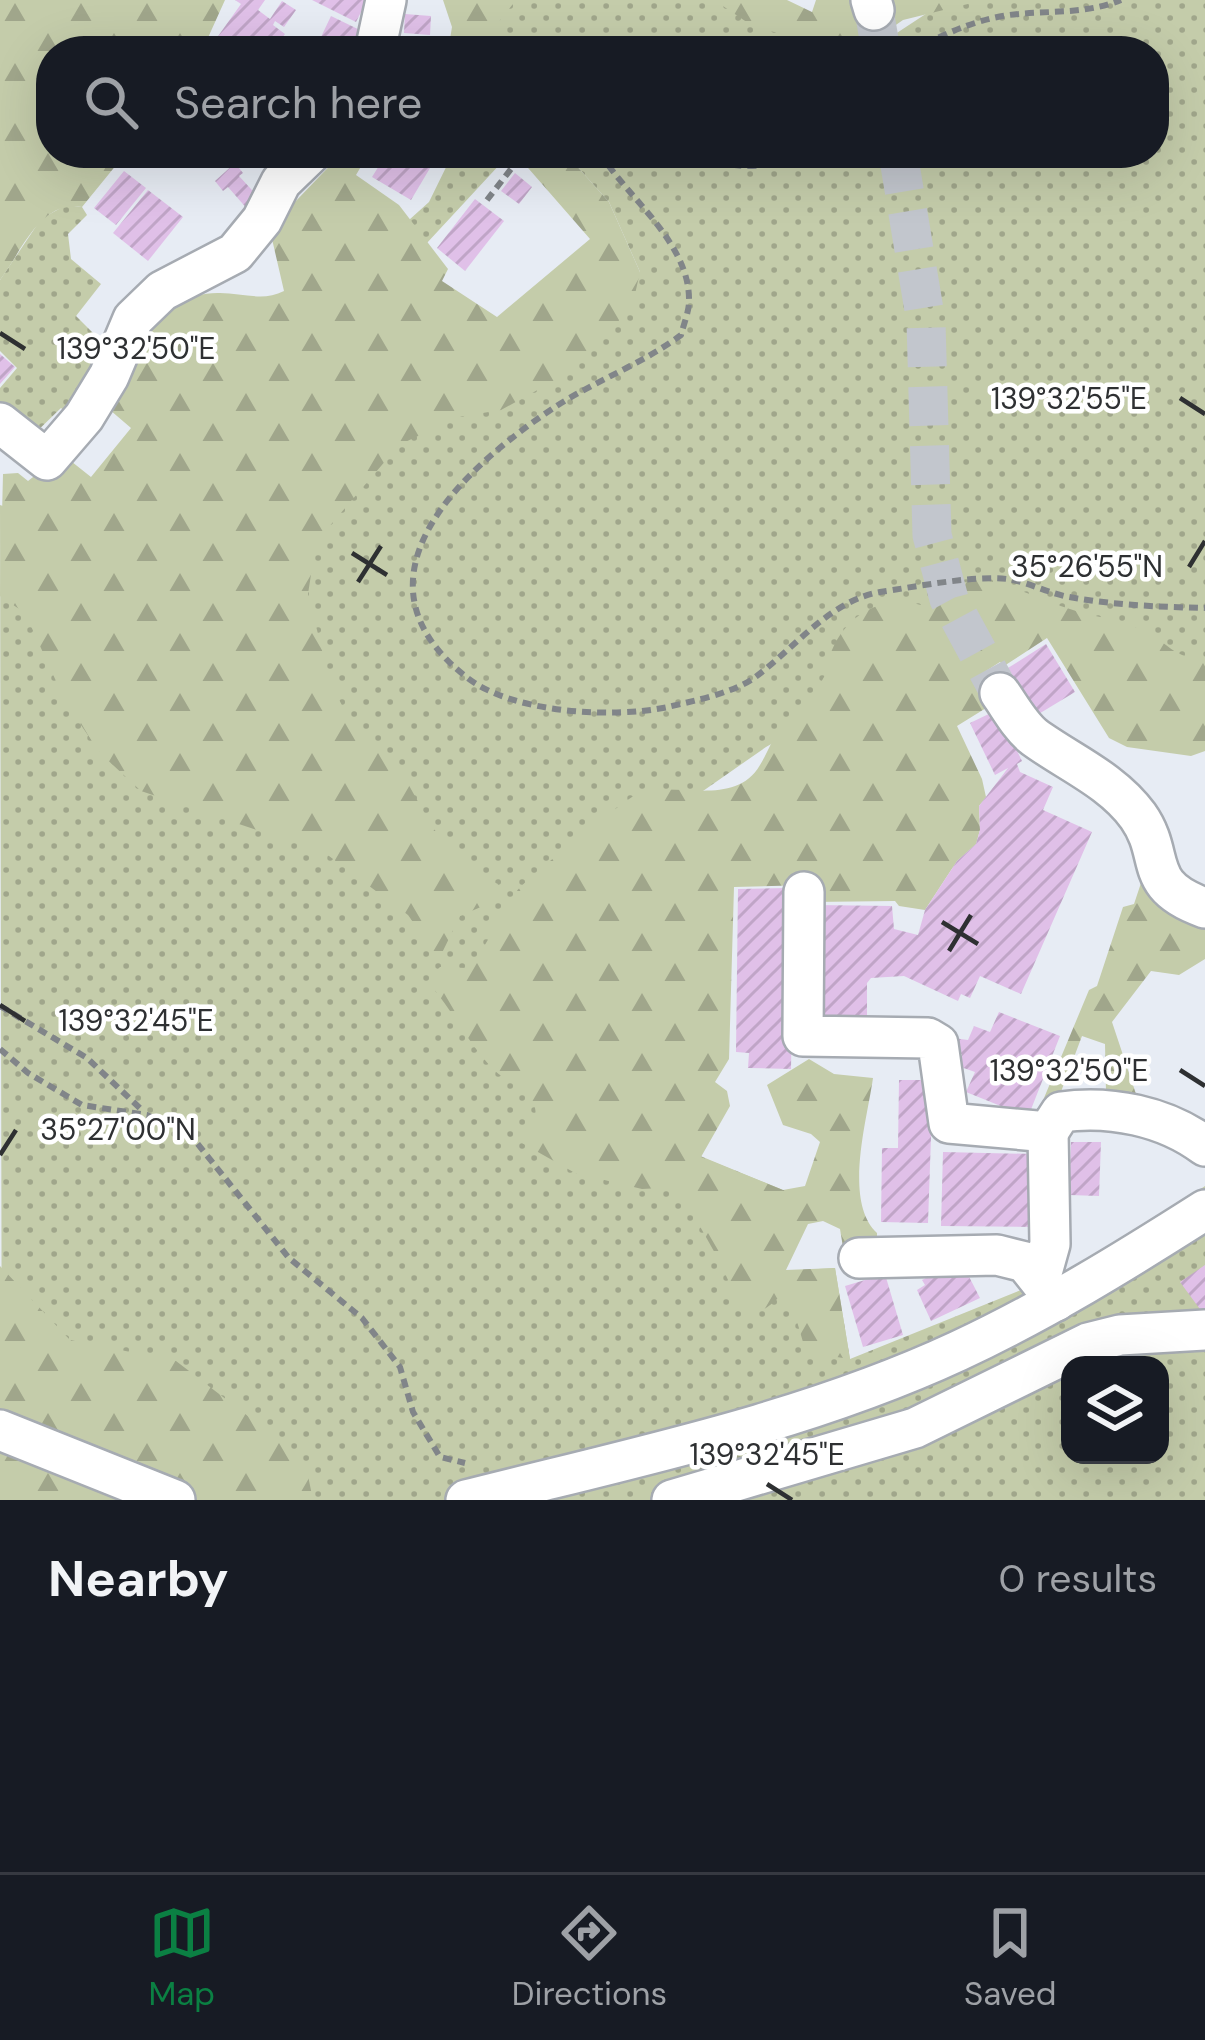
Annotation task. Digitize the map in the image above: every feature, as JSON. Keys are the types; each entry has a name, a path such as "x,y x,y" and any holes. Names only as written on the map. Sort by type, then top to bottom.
{"street":[{"path":"378,36 386,0"},
{"path":"0,423 47,460 85,417 133,319 162,291 235,253 262,220 281,182 295,168"},
{"path":"1000,693 1030,734 1094,774 1137,814 1157,873 1171,890 1205,908"},
{"path":"804,892 803,1036 928,1038 938,1044 949,1123 1048,1132"},
{"path":"1048,1290 1048,1132 1061,1112 1096,1107 1156,1121 1205,1146"},
{"path":"469,1482 657,1451 844,1396 956,1352 1048,1290 1205,1210"},
{"path":"859,1258 997,1255 1025,1262 1048,1290"},
{"path":"672,1500 915,1428 1088,1343 1205,1330"},
{"path":"1141,1334 1205,1348"},
{"path":"1,1434 175,1500"}],"path":[{"path":"945,36 998,17 1078,11 1120,0"},
{"path":"487,200 511,168"},
{"path":"613,168 650,212 684,273 690,299 681,335 559,404 501,446 430,521 416,554 412,586 418,621 436,651 470,680 507,699 555,708 664,708 749,682 841,606 874,593 928,586 1006,579 1068,597 1205,608"},
{"path":"0,1006 87,1058 147,1115"},
{"path":"0,1049 28,1073 82,1105 147,1115 189,1133 290,1258 362,1318 400,1366 413,1412 440,1457 469,1482"}],"green space":[{"path":"0,0 225,0 209,36 36,36 36,168 114,168 82,207 67,207 43,219 0,280"},
{"path":"443,0 516,0 488,36 450,36"},
{"path":"479,0 753,0 799,30 828,36 471,36"},
{"path":"714,0 787,0 812,12 816,0 984,0 903,20 880,36 790,36 754,27"},
{"path":"947,0 1205,0 1205,680 1006,612 766,747 703,791 693,1153 783,1190 784,1271 835,1268 850,1359 1093,1261 1205,1186 1205,1500 2,1500 0,505 124,547 640,272 609,202 578,168 1169,168 1169,36 892,36"},
{"path":"328,168 360,168 356,175 399,205 448,269 442,281 497,317 590,239 528,168 578,168 609,202 640,272 633,303 600,344 563,376 501,410 458,417 399,445 316,542 308,594 330,682 348,717 401,771 432,827 473,873 498,884 490,903 460,916 439,959 408,915 325,853 141,791 100,753 66,703 25,613 0,596 3,474 18,473 28,481 62,454 91,477 131,428 103,404 123,367 162,315 198,295 261,296 284,291 272,239 294,203"},
{"path":"446,168 496,168 426,244 409,220 429,202"},
{"path":"66,205 82,207 87,215 68,234 71,259 101,284 76,316 101,341 128,304 77,422 61,408 29,439 0,416 0,388 17,368 0,351 0,280 41,219"},
{"path":"979,579 1131,625 1179,654 1205,659 1205,751 1191,756 1127,747 1109,738 1047,638 1004,666 1000,662 986,671 999,700 957,726 986,797 979,806 976,844 957,861 925,910 899,906 895,901 812,902 810,885 734,887 729,1059 715,1082 727,1091 730,1106 701,1157 783,1190 805,1186 820,1142 783,1125 767,1085 809,1059 834,1074 873,1078 859,1181 877,1246 843,1247 840,1229 823,1221 808,1224 786,1270 835,1268 850,1359 810,1353 791,1301 782,1295 758,1312 740,1306 679,1187 642,1189 575,1173 522,1143 535,1117 533,1101 478,1051 433,988 435,972 440,967 467,968 517,891 639,793 720,790 749,778 782,726 820,684 839,637 857,617 880,605 921,605 949,586"},
{"path":"1147,865 1205,917 1205,959 1179,975 1151,971 1112,1022 1140,1106 1106,1092 1105,1044 1082,1036 1059,1097 1039,1110 1089,990 1097,986 1123,907 1134,904"},
{"path":"0,1266 70,1340 176,1361 283,1443 307,1471 313,1500 0,1500"}],"building":[{"path":"235,0 265,0 258,10 270,19 282,1 296,10 284,27 275,21 273,25 284,36 218,36 241,4"},
{"path":"312,0 367,0 356,22"},
{"path":"405,14 431,16 430,35 404,33"},
{"path":"331,16 368,34 367,36 321,36"},
{"path":"229,168 239,168 243,173 239,176 261,200 249,211 228,187 223,191 215,181"},
{"path":"378,168 430,168 411,200 372,177"},
{"path":"124,171 146,188 116,225 94,208"},
{"path":"515,173 532,187 519,204 501,191"},
{"path":"148,190 183,217 148,261 113,233"},
{"path":"475,199 504,221 465,271 437,248"},
{"path":"0,354 15,367 0,384"},
{"path":"1046,644 1075,692 1037,715 1008,668"},
{"path":"997,710 1022,761 1017,764 1020,772 1053,787 1043,810 1092,832 1021,994 980,976 970,998 961,994 958,1001 904,976 871,978 867,1021 816,1025 792,1004 791,1069 748,1068 749,1053 736,1052 738,889 788,888 816,905 892,906 894,929 918,935 925,910 957,861 976,844 979,806 1008,768 995,775 970,723"},
{"path":"999,1012 1060,1036 1028,1117 966,1092 975,1072 958,1066 962,1054 949,1052 953,1038 968,1040 974,1026 990,1032"},
{"path":"899,1080 933,1080 928,1223 881,1222 882,1148 898,1148"},
{"path":"1071,1142 1101,1142 1099,1196 1069,1195"},
{"path":"943,1152 1033,1154 1032,1227 941,1226"},
{"path":"961,1261 980,1298 931,1321 917,1290 925,1285 922,1280"},
{"path":"1205,1265 1205,1316 1180,1282"},
{"path":"885,1274 903,1335 863,1347 845,1286"}],"tunnel":[{"path":"874,10 878,36"},
{"path":"900,168 926,322 932,535 949,599 1000,693"}]}
